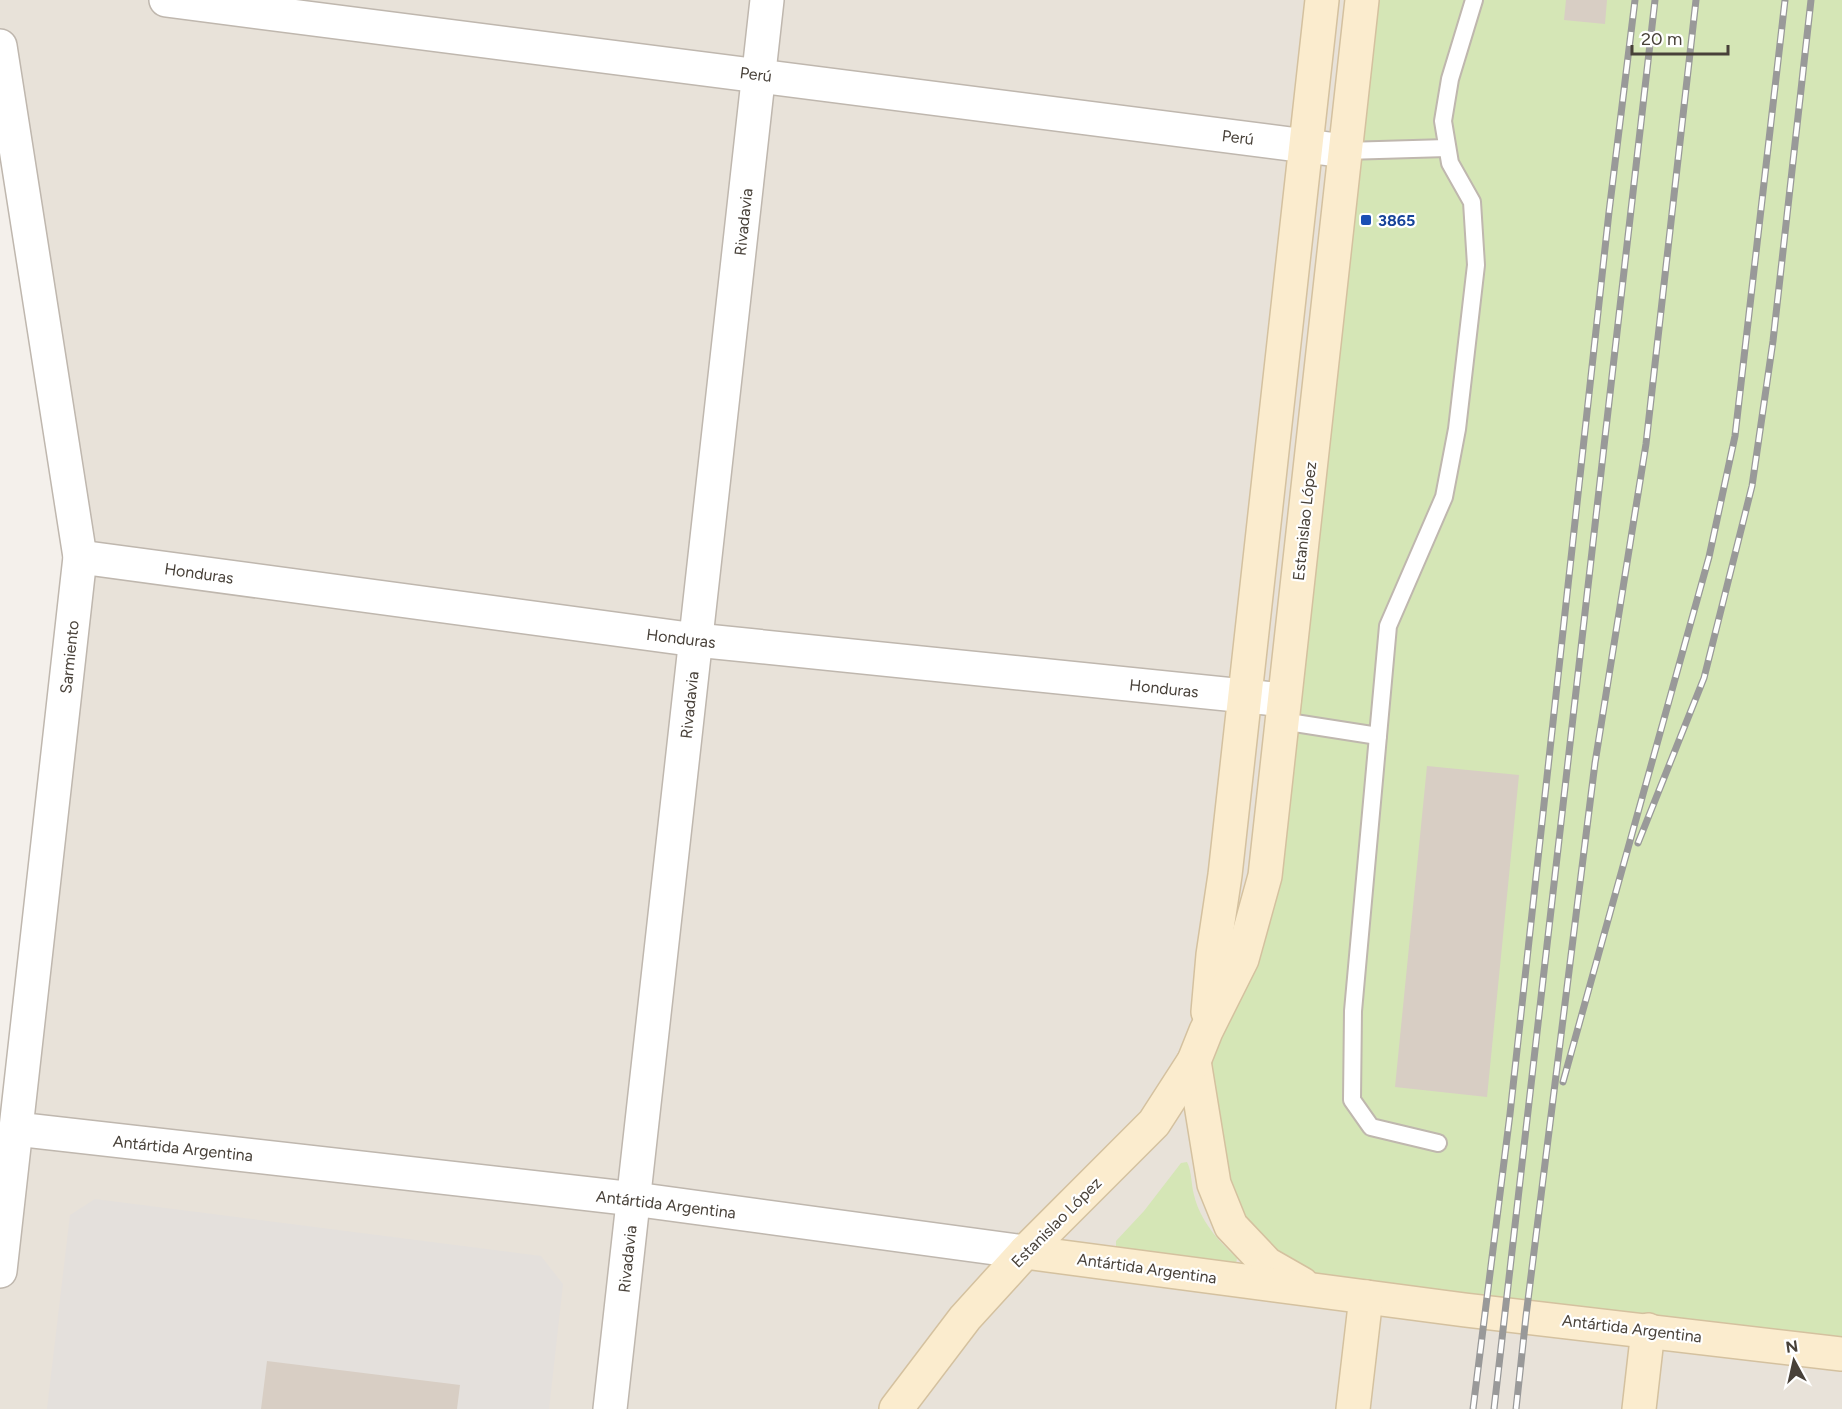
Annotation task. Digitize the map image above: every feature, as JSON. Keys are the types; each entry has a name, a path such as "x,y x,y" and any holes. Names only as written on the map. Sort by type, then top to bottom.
{"main road":[{"name":"Estanislao López","path":"1206,1030 1322,0"},
{"name":"Estanislao López","path":"896,1409 965,1318 1025,1252 1154,1123 1194,1061 1206,1030 1242,959 1265,876 1362,0"},
{"name":"Antártida Argentina","path":"1194,1061 1215,1184 1231,1226 1268,1264 1314,1291"},
{"name":"Antártida Argentina","path":"1025,1252 1314,1291 1842,1354"},
{"path":"1353,1409 1366,1297"},
{"path":"1639,1409 1648,1330"}],"street":[{"name":"Perú","path":"166,0 1345,151"},
{"name":"Rivadavia","path":"610,1409 767,0"},
{"name":"Sarmiento","path":"0,46 80,557 0,1270"},
{"name":"Honduras","path":"80,557 696,640 1245,696 1283,711"},
{"name":"Antártida Argentina","path":"16,1129 633,1199 1025,1252"}],"lane":[{"path":"1438,1143 1371,1127 1352,1100 1353,1011 1388,626 1444,497 1457,429 1476,265 1472,202 1450,163 1443,121 1450,79 1474,0"},
{"path":"1345,151 1447,148"},
{"path":"1283,711 1378,736"}],"shaded area":[{"path":"0,0 1842,0 1842,1409 0,1409 0,1271 80,557 0,46"},
{"path":"95,1199 541,1256 563,1284 549,1409 47,1409 70,1215"}],"green space":[{"path":"1362,0 1842,0 1842,1354 1314,1291 1231,1226 1206,1031 1242,959"},
{"path":"1187,1162 1194,1195 1201,1213 1217,1237 1237,1258 1236,1264 1116,1246 1116,1241 1144,1211 1181,1163"}],"building":[{"path":"1566,0 1607,0 1605,24 1564,20"},
{"path":"1427,766 1519,775 1487,1097 1395,1087"},
{"path":"267,1361 460,1385 457,1409 261,1409"}],"railway":[{"path":"1473,1409 1510,1114 1609,212 1635,0"},
{"path":"1494,1409 1655,0"},
{"path":"1516,1409 1595,763 1646,444 1696,0"},
{"path":"1563,1082 1709,557 1735,436 1785,0"},
{"path":"1638,843 1704,678 1752,486 1773,341 1811,0"}],"place":[{"name":"3865","path":"1366,220"}]}
